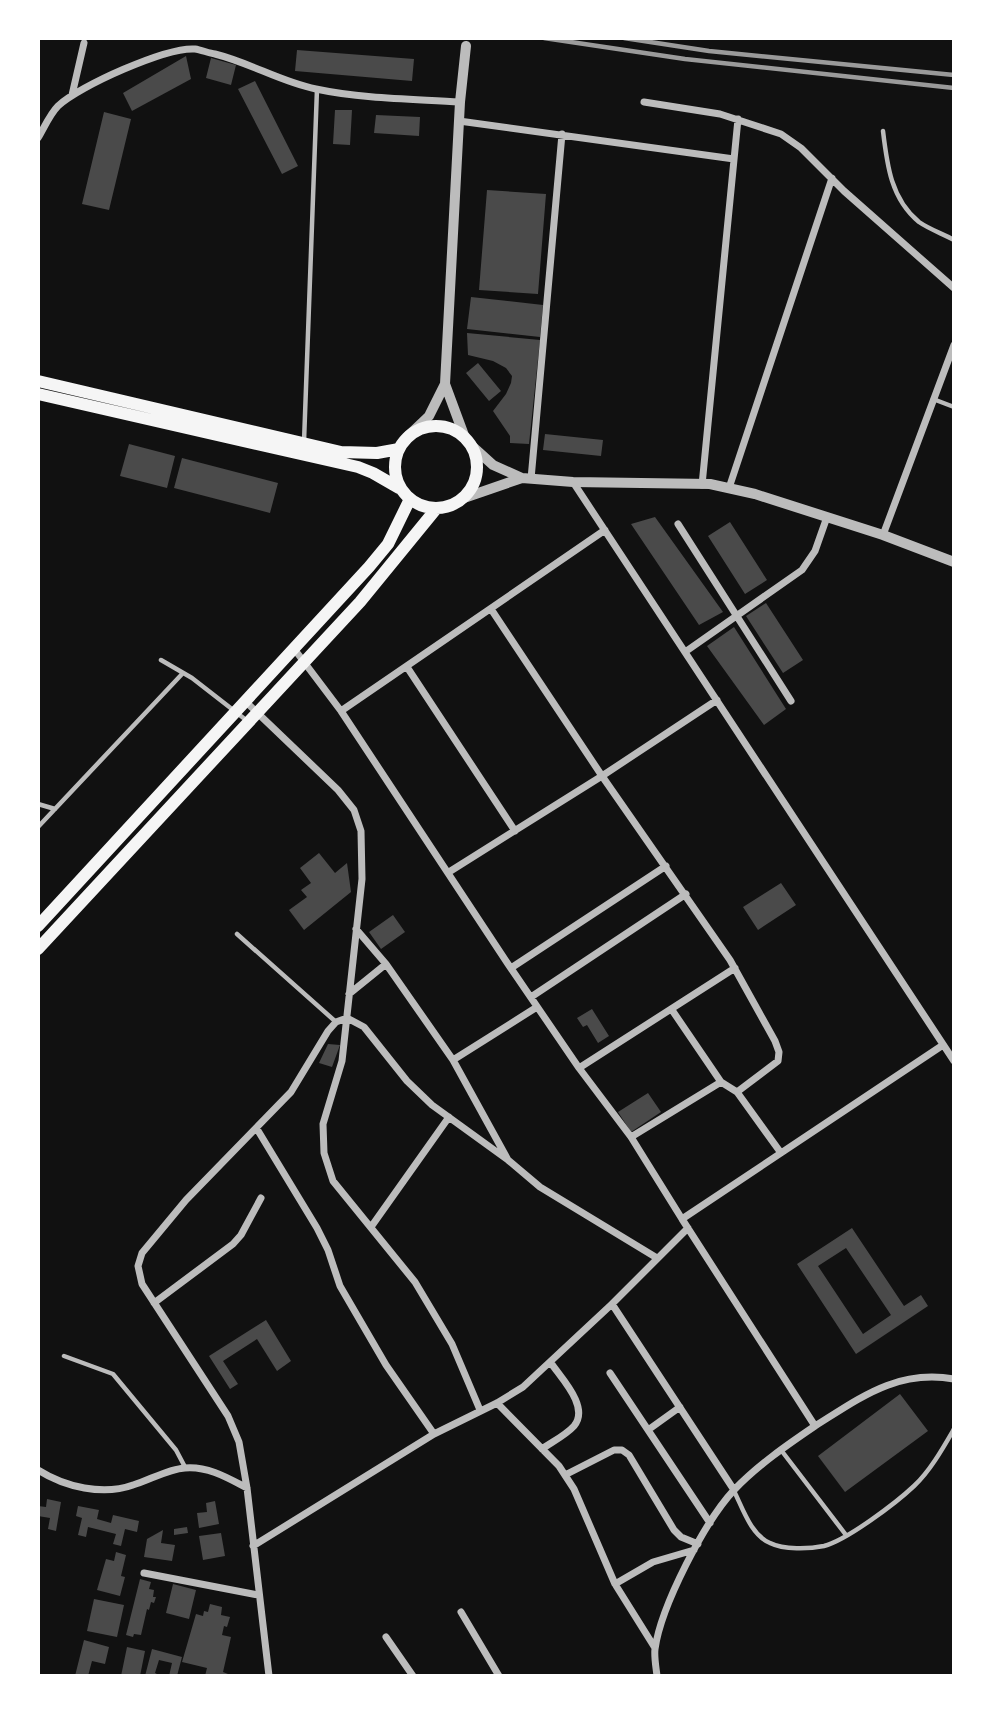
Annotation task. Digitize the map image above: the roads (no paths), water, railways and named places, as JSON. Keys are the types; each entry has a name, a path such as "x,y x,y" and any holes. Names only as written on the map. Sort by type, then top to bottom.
{"main road":[{"path":"38,381 352,453 377,453 399,449"},
{"path":"38,394 358,467 400,488 410,499 422,506 436,509 456,504 473,487 477,459 469,442 453,429 437,426 422,428 408,436 399,449 395,462 395,475 400,488"},
{"path":"38,926 235,711 295,650 382,552 410,499"},
{"path":"38,948 305,662 381,578 436,509"},
{"path":"83,878 95,888"}],"street":[{"path":"72,95 84,43"},
{"path":"408,436 429,416 444,384 458,121 466,46"},
{"path":"38,138 56,107 72,95 128,68 170,52 194,49 254,65 291,83 317,89 347,94 460,102"},
{"path":"644,102 719,114 781,134 801,148 954,288"},
{"path":"702,485 738,120"},
{"path":"458,121 734,159"},
{"path":"526,478 562,134"},
{"path":"729,488 832,178"},
{"path":"883,535 954,345"},
{"path":"444,384 469,442 493,465 526,478 729,488 883,535 954,562"},
{"path":"464,498 526,478"},
{"path":"573,482 954,1060"},
{"path":"685,652 802,570 815,551 827,517"},
{"path":"678,524 791,701"},
{"path":"341,711 605,530"},
{"path":"491,609 734,968 779,1052 778,1061 737,1092"},
{"path":"295,650 341,711 510,968 579,1068 631,1137 815,1426"},
{"path":"407,667 515,831"},
{"path":"449,872 717,700"},
{"path":"245,701 338,790 354,810 361,831 362,879 347,1018 342,1061 323,1124 324,1153 333,1181 415,1282 452,1344 480,1410"},
{"path":"510,968 666,866"},
{"path":"531,997 685,894"},
{"path":"355,929 386,964 453,1060 508,1160"},
{"path":"349,994 386,964"},
{"path":"579,1068 734,968"},
{"path":"453,1060 537,1007"},
{"path":"672,1010 721,1082 737,1092 781,1153"},
{"path":"268,1675 247,1488 239,1442 228,1416 154,1303 139,1275 138,1266 142,1253 186,1200 291,1092 336,1022 347,1018 364,1027 407,1081 432,1105 508,1160 540,1187 657,1258"},
{"path":"682,1219 943,1045"},
{"path":"631,1137 721,1082"},
{"path":"370,1227 449,1117"},
{"path":"257,1129 317,1228 346,1297 386,1364 434,1434"},
{"path":"154,1303 233,1244 241,1235 261,1198"},
{"path":"253,1546 434,1434 523,1387 551,1363 688,1228"},
{"path":"612,1304 734,1490"},
{"path":"542,1449 573,1427 579,1412 576,1400 551,1363"},
{"path":"610,1373 710,1523"},
{"path":"657,1675 656,1648 665,1616 696,1547 734,1490 780,1450 868,1392 911,1377 954,1378"},
{"path":"497,1403 565,1475 574,1489 615,1584 656,1648"},
{"path":"649,1430 680,1407"},
{"path":"565,1475 614,1450 622,1450 629,1455 674,1530 696,1547"},
{"path":"38,1470 69,1485 104,1490 130,1487 186,1468 220,1474 247,1488"},
{"path":"615,1584 653,1562 696,1547"},
{"path":"144,1573 258,1595"},
{"path":"461,1612 499,1675"},
{"path":"386,1637 413,1675"}],"lane":[{"path":"304,443 317,89"},
{"path":"883,131 891,181 905,207 920,223 954,240"},
{"path":"933,399 954,407"},
{"path":"161,660 183,673 249,723"},
{"path":"38,827 183,673"},
{"path":"38,804 55,809"},
{"path":"237,934 336,1022"},
{"path":"64,1356 113,1374 176,1450 186,1468"},
{"path":"734,1490 751,1527 769,1543 788,1547 823,1546 877,1515 915,1485 954,1429"},
{"path":"780,1450 846,1535"}],"railway":[{"path":"544,38 685,59 954,88"},
{"path":"624,38 709,51 954,75"}]}
